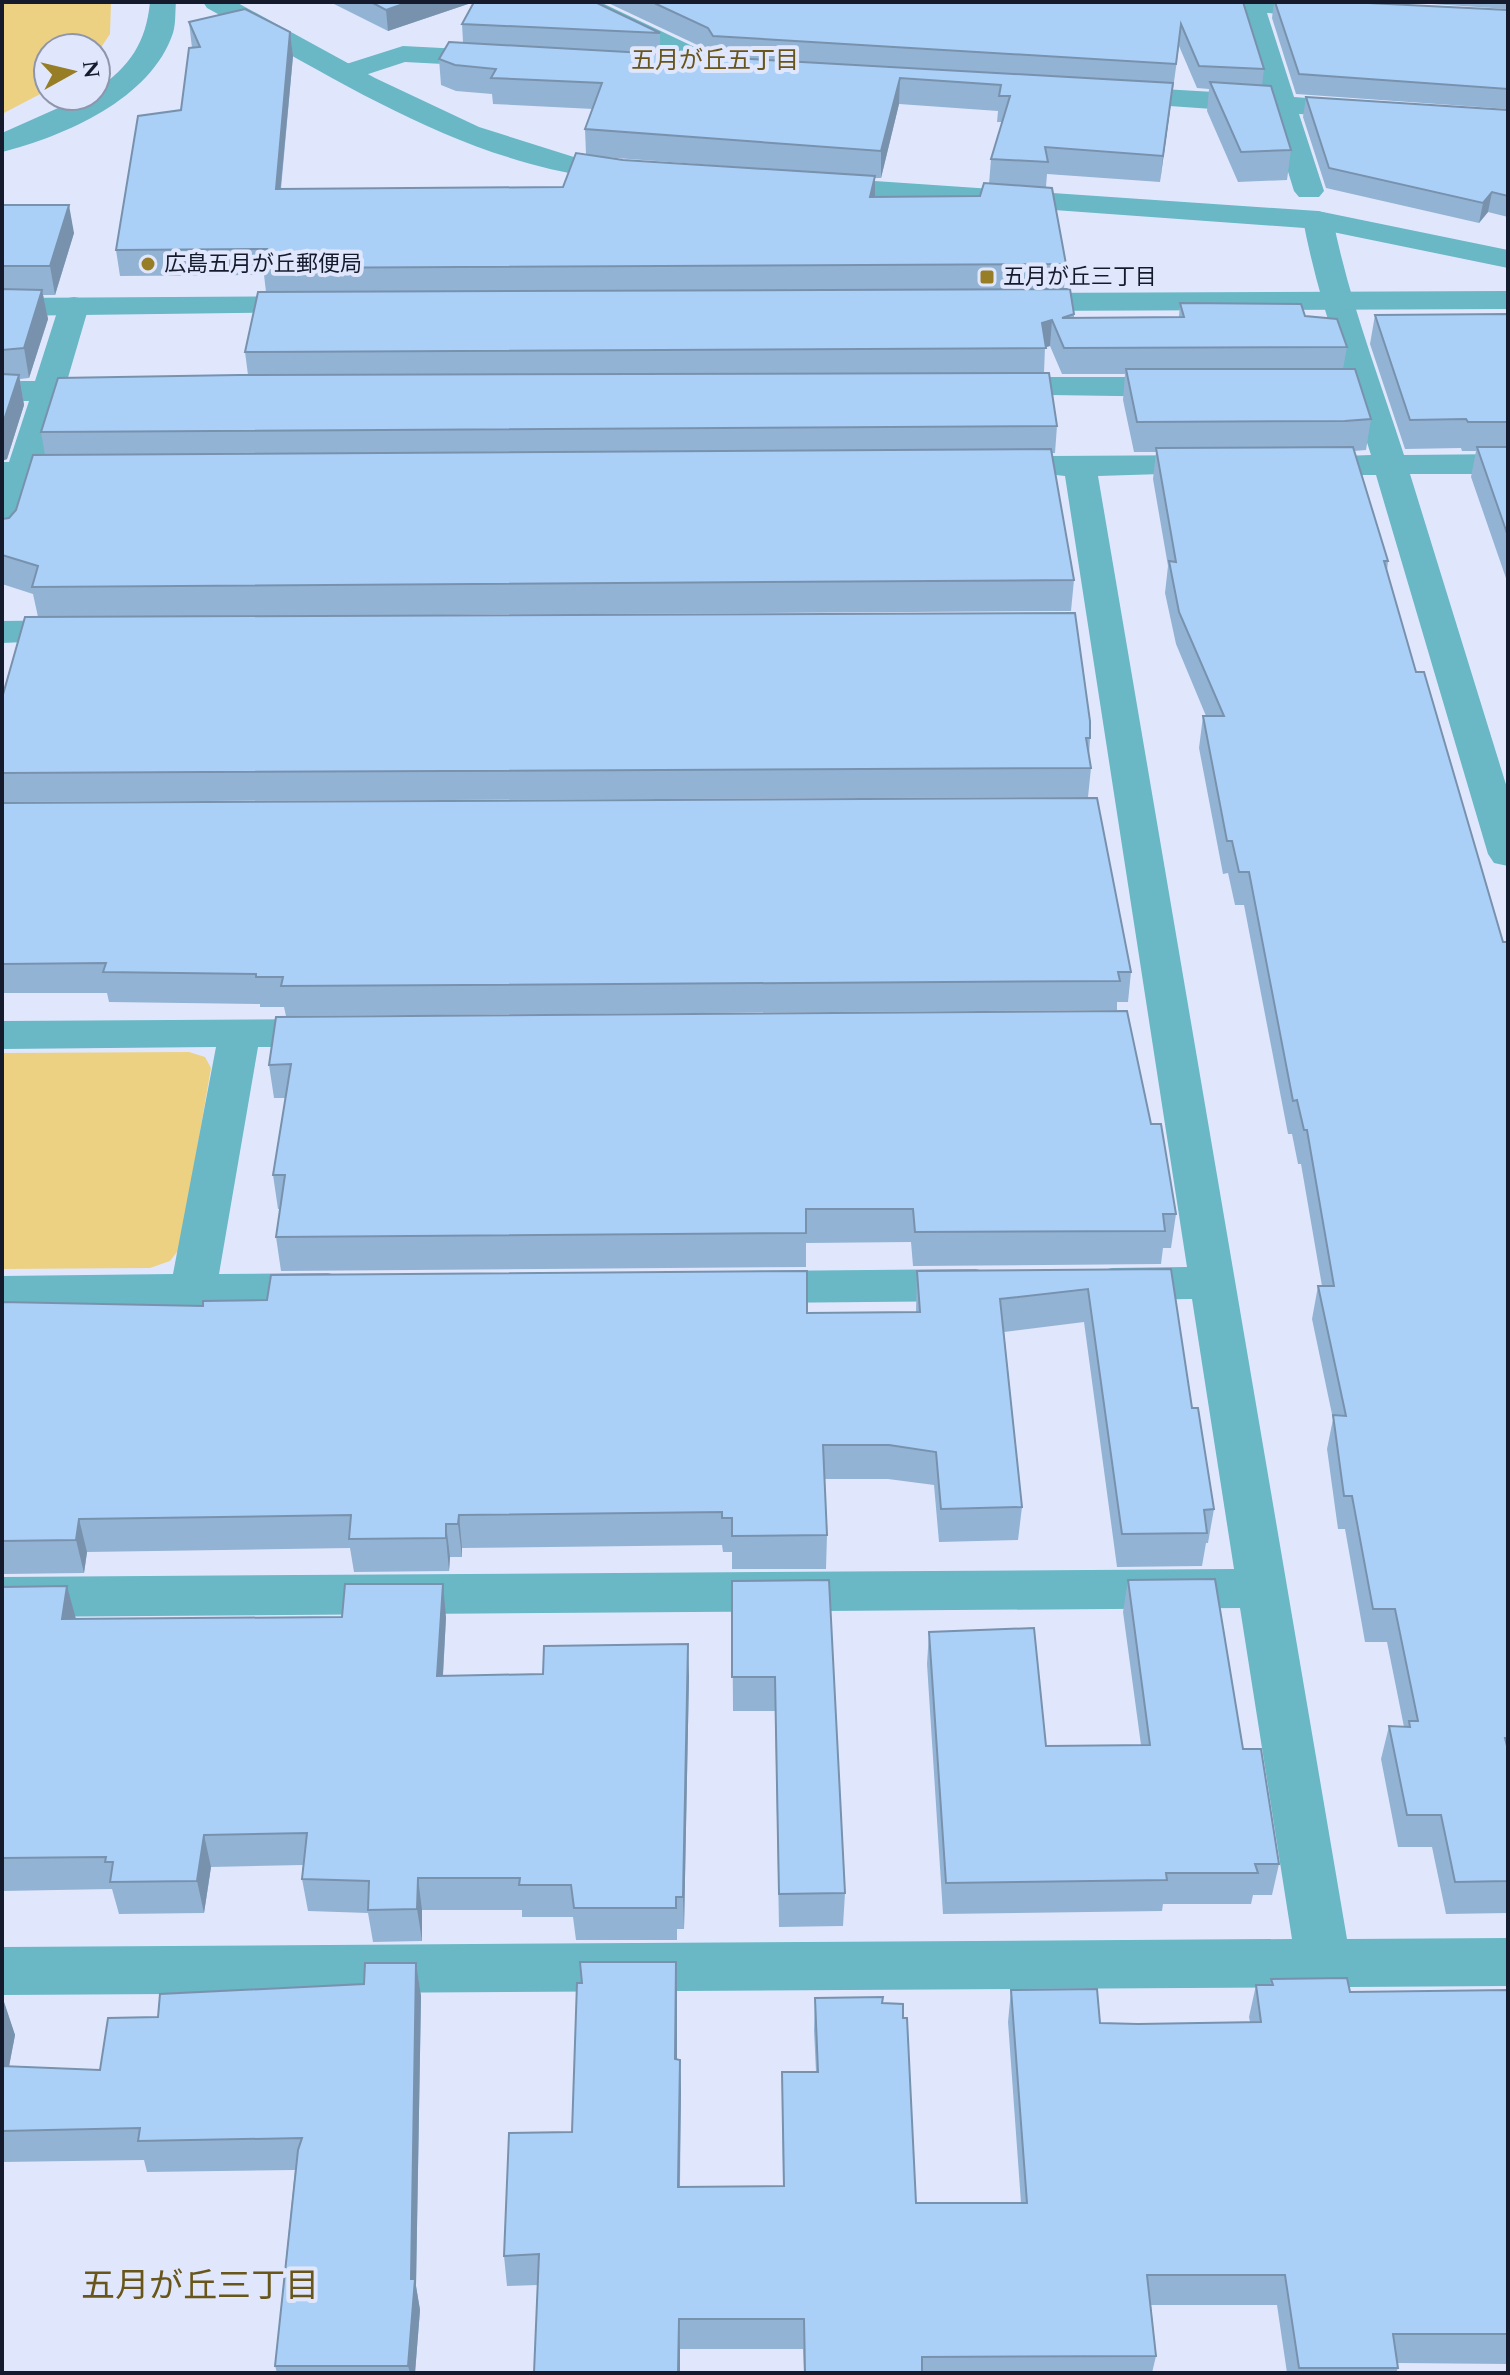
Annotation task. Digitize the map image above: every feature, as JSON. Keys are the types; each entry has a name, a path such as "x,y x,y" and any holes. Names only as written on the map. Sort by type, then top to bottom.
{"street":[{"path":"2,143 65,117 125,80 142,64 158,41 168,2"},
{"path":"216,2 460,130 506,148 591,169 664,176"},
{"path":"579,2 697,59 710,70 660,69"},
{"path":"1216,2 1357,10"},
{"path":"1251,3 1313,206 1329,278 1338,300 1353,386 1390,464 1508,854"},
{"path":"350,72 403,54 524,61"},
{"path":"1079,92 1387,111"},
{"path":"783,184 1313,206 1508,259"},
{"path":"976,302 1508,300"},
{"path":"2,307 338,305"},
{"path":"2,539 13,472 48,391 74,306"},
{"path":"957,387 1213,387"},
{"path":"2,391 144,390"},
{"path":"1017,466 1508,464"},
{"path":"1080,466 1091,627 1121,812 1156,1027 1214,1283 1323,1963"},
{"path":"13,472 118,471"},
{"path":"2,632 113,631"},
{"path":"2,1035 365,1033"},
{"path":"193,1290 239,1034"},
{"path":"1070,1284 1214,1283"},
{"path":"703,1287 1023,1285"},
{"path":"2,1292 368,1289"},
{"path":"2,1597 1263,1588"},
{"path":"2,1971 1508,1962"}],"shaded area":[{"path":"2,2 111,2 110,32 32,32 32,98 2,114"},
{"path":"189,1052 205,1057 211,1068 180,1248 170,1261 150,1268 2,1269 2,1053"}],"building":[{"path":"371,2 409,2 386,10"},
{"path":"474,2 595,2 660,33 462,24"},
{"path":"652,2 1243,2 1264,69 1199,66 1181,24 1176,64 713,36 708,28"},
{"path":"1275,2 1348,2 1508,10 1508,89 1299,74"},
{"path":"245,9 290,32 276,189 563,187 576,153 623,160 875,176 870,197 980,196 984,183 1052,188 1066,264 263,268 267,249 116,250 138,116 181,110 189,48 200,47 189,22"},
{"path":"449,42 1173,83 1163,156 1045,147 1048,162 991,159 1010,96 999,96 1001,85 900,78 881,151 585,129 602,83 491,78 496,69 455,65 439,59"},
{"path":"1210,82 1271,86 1291,150 1241,152"},
{"path":"1306,97 1508,110 1508,196 1492,192 1483,203 1329,168"},
{"path":"2,205 69,205 50,266 2,266"},
{"path":"2,289 42,290 24,348 2,350"},
{"path":"1070,289 1074,314 1062,318 1184,317 1180,303 1301,304 1305,316 1337,319 1347,347 1064,348 1052,320 1042,323 1046,348 245,352 258,292"},
{"path":"1508,314 1508,422 1410,420 1375,315"},
{"path":"1126,369 1355,369 1371,419 1137,422"},
{"path":"1049,373 1057,426 41,432 58,378"},
{"path":"2,374 19,375 2,426"},
{"path":"1353,447 1388,561 1384,561 1416,672 1424,672 1503,942 1508,942 1508,1738 1505,1738 1508,1750 1508,1881 1455,1882 1441,1815 1407,1815 1389,1726 1410,1727 1409,1721 1418,1721 1395,1609 1373,1609 1352,1496 1344,1496 1333,1415 1346,1416 1318,1286 1334,1286 1307,1130 1304,1130 1297,1100 1293,1101 1249,872 1239,872 1232,841 1227,841 1203,716 1224,716 1179,612 1169,561 1176,562 1156,448"},
{"path":"1477,447 1508,447 1508,536"},
{"path":"1051,449 1074,580 32,587 38,566 2,555 2,519 9,518 16,510 33,455"},
{"path":"1075,613 1090,721 1090,738 1086,738 1091,768 2,773 2,698 25,617"},
{"path":"1097,798 1131,972 1118,972 1120,981 281,986 283,977 256,977 256,974 103,972 106,963 2,964 2,803"},
{"path":"1127,1011 1151,1124 1161,1124 1176,1214 1163,1214 1165,1231 915,1232 913,1209 806,1209 806,1233 276,1237 285,1175 273,1175 291,1064 269,1065 276,1017"},
{"path":"1171,1269 1192,1408 1198,1408 1214,1509 1204,1510 1207,1533 1122,1534 1088,1289 1000,1299 1022,1507 941,1509 936,1452 889,1445 823,1445 827,1535 732,1536 732,1518 722,1518 722,1512 459,1515 458,1524 446,1524 446,1538 349,1539 351,1515 79,1519 76,1540 2,1541 2,1302 203,1306 203,1301 267,1300 271,1275 807,1271 807,1313 920,1312 917,1271"},
{"path":"1215,1579 1243,1749 1261,1749 1279,1864 1255,1864 1258,1873 1166,1873 1167,1880 946,1883 929,1632 1034,1628 1046,1746 1150,1745 1128,1580"},
{"path":"829,1580 845,1893 779,1894 775,1677 732,1677 732,1581"},
{"path":"345,1584 443,1584 437,1676 543,1674 544,1646 688,1644 683,1897 676,1897 676,1908 574,1908 571,1885 519,1885 520,1878 418,1878 417,1909 368,1910 369,1881 302,1879 307,1833 204,1835 197,1881 110,1882 113,1862 105,1862 106,1857 2,1858 2,1587 67,1586 62,1619 342,1617"},
{"path":"580,1962 676,1962 675,2059 680,2060 678,2187 784,2186 782,2072 818,2072 815,1998 883,1997 882,2003 903,2004 903,2018 907,2018 916,2203 1027,2203 1011,1990 1097,1989 1100,2023 1138,2024 1261,2022 1256,1985 1273,1985 1271,1979 1347,1978 1350,1992 1508,1990 1508,2334 1393,2334 1398,2368 1299,2368 1285,2275 1147,2275 1156,2356 922,2357 922,2373 805,2373 804,2319 679,2319 678,2373 534,2373 539,2254 504,2256 509,2133 572,2132 577,1983 582,1983"},
{"path":"365,1963 416,1963 411,2279 415,2279 408,2366 275,2366 298,2150 302,2138 138,2141 140,2128 2,2131 2,2066 100,2070 108,2018 158,2017 160,1994 364,1984"}],"place":[{"name":"広島五月が丘郵便局","path":"148,264"},
{"name":"五月が丘三丁目","path":"987,277"}],"district":[{"name":"五月が丘五丁目","path":"715,61"},
{"name":"五月が丘三丁目","path":"200,2287"}]}
